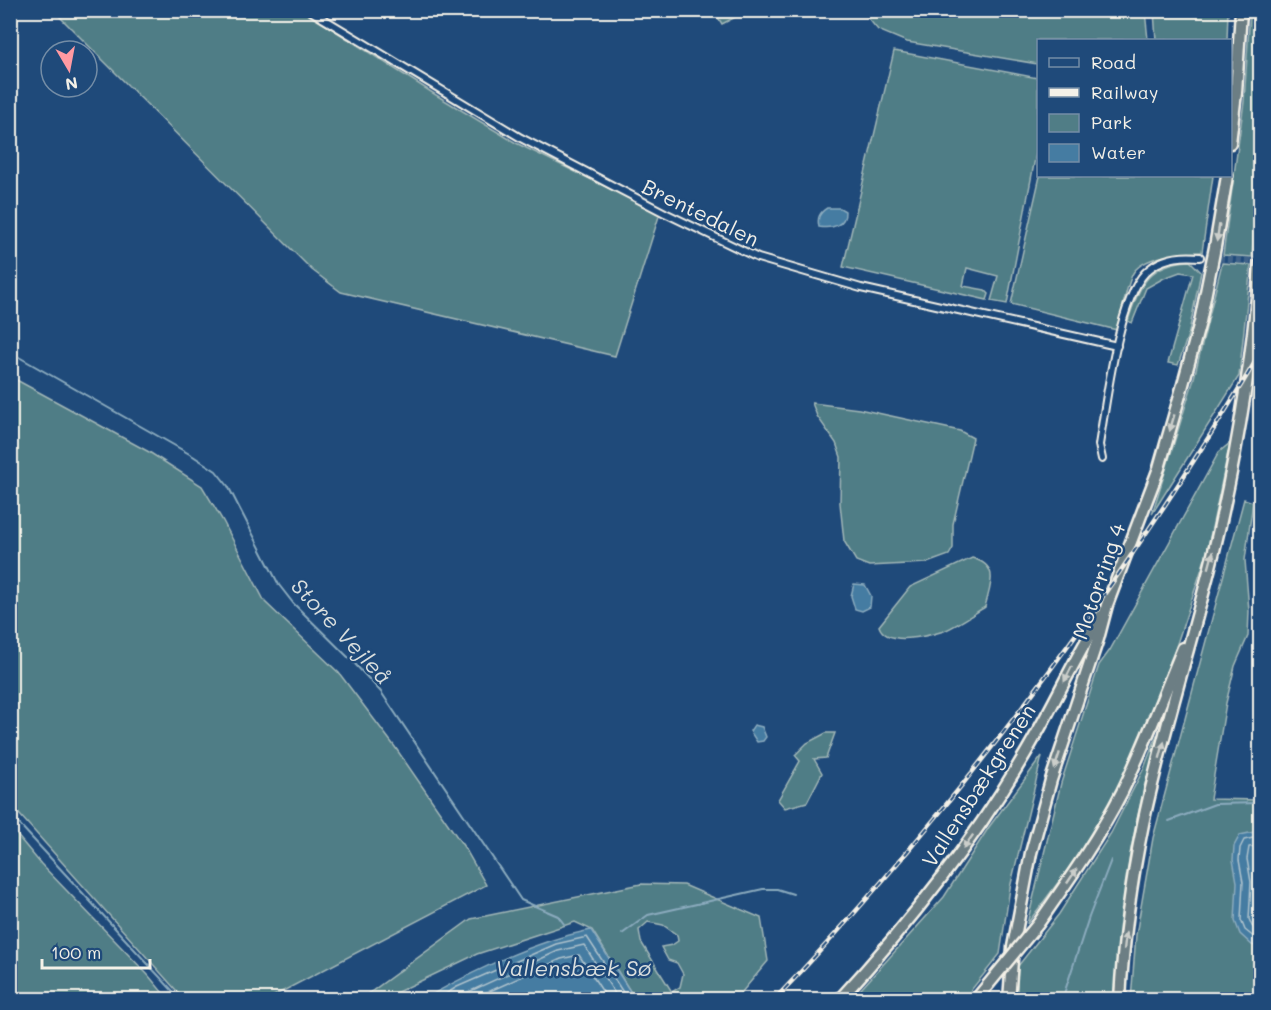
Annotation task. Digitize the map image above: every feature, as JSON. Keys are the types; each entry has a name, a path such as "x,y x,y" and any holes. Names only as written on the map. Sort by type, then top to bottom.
{"highway":[{"path":"1232,126 1241,10"},
{"name":"Motorring 4","path":"1009,999 1013,947 1031,853 1051,780 1107,605 1159,468 1200,322 1227,177"},
{"path":"1120,999 1126,927 1143,826 1213,556 1232,470 1254,333 1260,264"},
{"name":"Vallensbækgrenen","path":"839,999 921,904 987,815 1020,763 1107,605"},
{"path":"977,998 1038,924 1071,877 1121,793 1144,746 1196,617"}],"street":[{"name":"Brentedalen","path":"309,10 520,138 758,258 861,288 1117,346"},
{"path":"1102,459 1099,445 1117,346 1130,298 1137,282 1158,263 1172,257 1200,257"}],"green space":[{"path":"901,10 1145,11 1148,39 1037,39 1037,64 907,42 878,30 862,11 895,12"},
{"path":"54,11 304,11 516,143 660,213 615,356 341,292 312,270 99,56 99,39 82,39"},
{"path":"714,11 747,11 722,24"},
{"path":"1154,11 1228,11 1227,39 1156,39"},
{"path":"1250,11 1258,22 1258,148 1252,257 1223,255 1244,102"},
{"path":"894,51 1037,78 1037,148 1007,304 991,301 998,276 967,268 963,286 985,290 989,294 987,300 843,267"},
{"path":"1040,177 1213,177 1202,252 1163,256 1137,268 1127,288 1117,330 1011,304"},
{"path":"1190,261 1201,272 1189,332 1178,365 1168,363 1193,274 1180,272 1146,288 1132,323 1128,321 1142,287 1155,271 1165,266"},
{"path":"1222,263 1251,265 1239,376 1152,514 1193,382"},
{"path":"11,377 149,452 202,486 265,602 339,673 395,747 466,850 486,885 268,999 184,999 11,805"},
{"path":"812,403 859,409 960,431 973,438 953,524 953,548 949,555 927,563 869,566 856,561 844,541 840,503 841,457 836,443 817,416"},
{"path":"1230,443 1206,556 1153,716 1093,836 1027,924 1061,783 1099,665 1110,650 1219,452"},
{"path":"1244,499 1253,502 1245,560 1249,611 1248,636 1235,666 1226,703 1210,799 1260,800 1260,999 1131,1000 1136,935 1153,838"},
{"path":"972,558 987,566 990,571 991,584 985,607 954,626 937,633 898,638 883,632 879,626 910,587"},
{"path":"826,733 835,733 826,758 814,759 822,773 807,802 785,808 778,800 800,761 795,755 807,743"},
{"path":"1157,735 1160,736 1144,787 1130,854 1113,999 1016,1000 1018,966 1059,914 1111,833 1144,768"},
{"path":"1042,756 1010,888 1000,954 964,999 852,999 944,897 989,827"},
{"path":"11,828 41,864 148,975 168,999 11,999"},
{"path":"641,884 684,885 761,918 768,961 736,999 635,999 592,930 575,922 477,954 383,999 360,1000 471,919","holes":["648,922 663,925 677,935 678,941 661,947 668,960 677,963 683,974 680,987 672,992 641,942 639,930"]}],"water":[{"path":"827,208 840,208 845,211 845,216 833,227 819,227 819,216"},
{"path":"854,584 865,585 871,596 870,607 862,611 855,609 851,596"},
{"path":"754,725 762,727 766,737 763,741 757,742 750,731"},
{"path":"1254,832 1260,834 1260,948 1252,945 1240,934 1235,921 1237,882 1233,860 1234,846 1240,835"},
{"name":"Vallensbæk Sø","path":"591,930 635,999 424,999 505,958 548,941"}],"waterway":[{"name":"Store Vejleå","path":"10,352 216,471 228,486 279,585 293,603 381,692 521,900 558,916 564,924"},
{"path":"1169,821 1215,804 1260,803"},
{"name":"Store Vejleå","path":"10,814 181,1000"},
{"path":"1062,1000 1089,917 1111,860"},
{"path":"622,934 648,915 763,889 777,889 793,894"}],"tunnel":[{"path":"1200,257 1260,262"}],"railway":[{"path":"774,1000 843,926 909,849 1035,690 1152,525 1260,354"}]}
